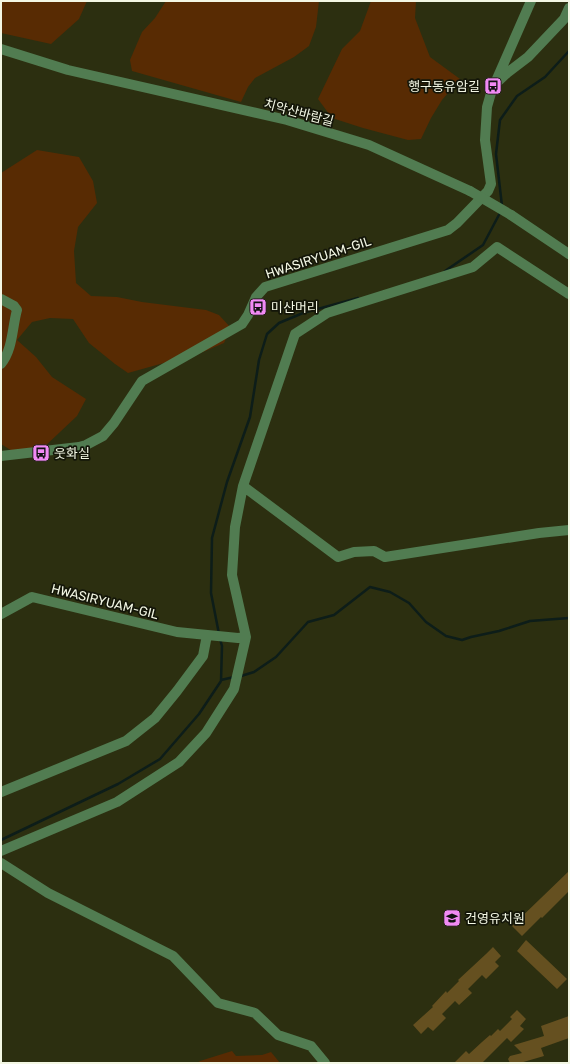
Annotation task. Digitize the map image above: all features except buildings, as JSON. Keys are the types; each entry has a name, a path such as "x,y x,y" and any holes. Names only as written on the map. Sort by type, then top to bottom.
{"street":[{"name":"HWASIRYUAM-GIL","path":"1,456 79,447 103,436 142,381 242,324 256,297 265,287 448,230 457,223 488,191 491,184 485,140 488,107 493,86 531,1"},
{"path":"493,86 528,57 564,19 569,8"},
{"name":"치악산바람길","path":"1,49 68,70 287,120 369,145 470,192 511,215 569,254"},
{"path":"1,851 117,802 179,762 206,733 234,689 242,638 232,575 235,527 243,486 295,334 327,314 473,267 497,247 569,294"},
{"path":"1,299 14,306 17,310 9,350 6,358 1,364"},
{"path":"243,486 338,557 354,552 374,551 385,558 539,532 569,530"},
{"name":"HWASIRYUAM-GIL","path":"1,614 32,597 177,632 242,638"},
{"path":"1,792 126,741 154,718 177,691 203,656 207,635"},
{"path":"1,863 48,893 174,956 218,1002 256,1013 278,1035 311,1046 325,1063"}],"shaded area":[{"path":"1,1 87,1 79,19 51,44 1,33"},
{"path":"166,1 319,1 316,27 309,46 294,57 255,78 248,87 241,102 132,71 130,60 142,32 155,18"},
{"path":"371,1 416,1 415,18 430,57 460,79 442,100 421,139 408,140 332,118 318,99 342,49 360,31"},
{"path":"37,150 79,157 93,181 97,203 78,227 74,251 76,283 91,296 117,297 142,302 206,310 219,315 231,328 224,343 203,352 128,373 89,343 73,319 50,318 32,322 17,340 36,357 52,377 86,399 77,416 42,449 17,454 1,444 1,173"},
{"path":"232,1051 236,1056 262,1055 271,1052 280,1063 197,1063"}],"waterway":[{"path":"502,206 496,154 500,120 517,96 545,77 569,51"},
{"path":"445,271 483,245 501,211"},
{"path":"219,634 211,593 212,538 227,482 250,417 259,360 267,334 279,323 303,313 358,298"},
{"path":"241,676 254,672 276,657 308,622 334,615 370,587 390,592 409,603 426,622 446,636 462,640 499,631 530,621 569,618"},
{"path":"1,840 118,784 160,759 199,714 221,681 222,646 220,639"},
{"path":"221,680 234,677"}],"place":[{"name":"행구동유암길","path":"493,86"},
{"name":"미산머리","path":"258,307"},
{"name":"웃화실","path":"41,453"},
{"name":"건영유치원","path":"452,918"}]}
